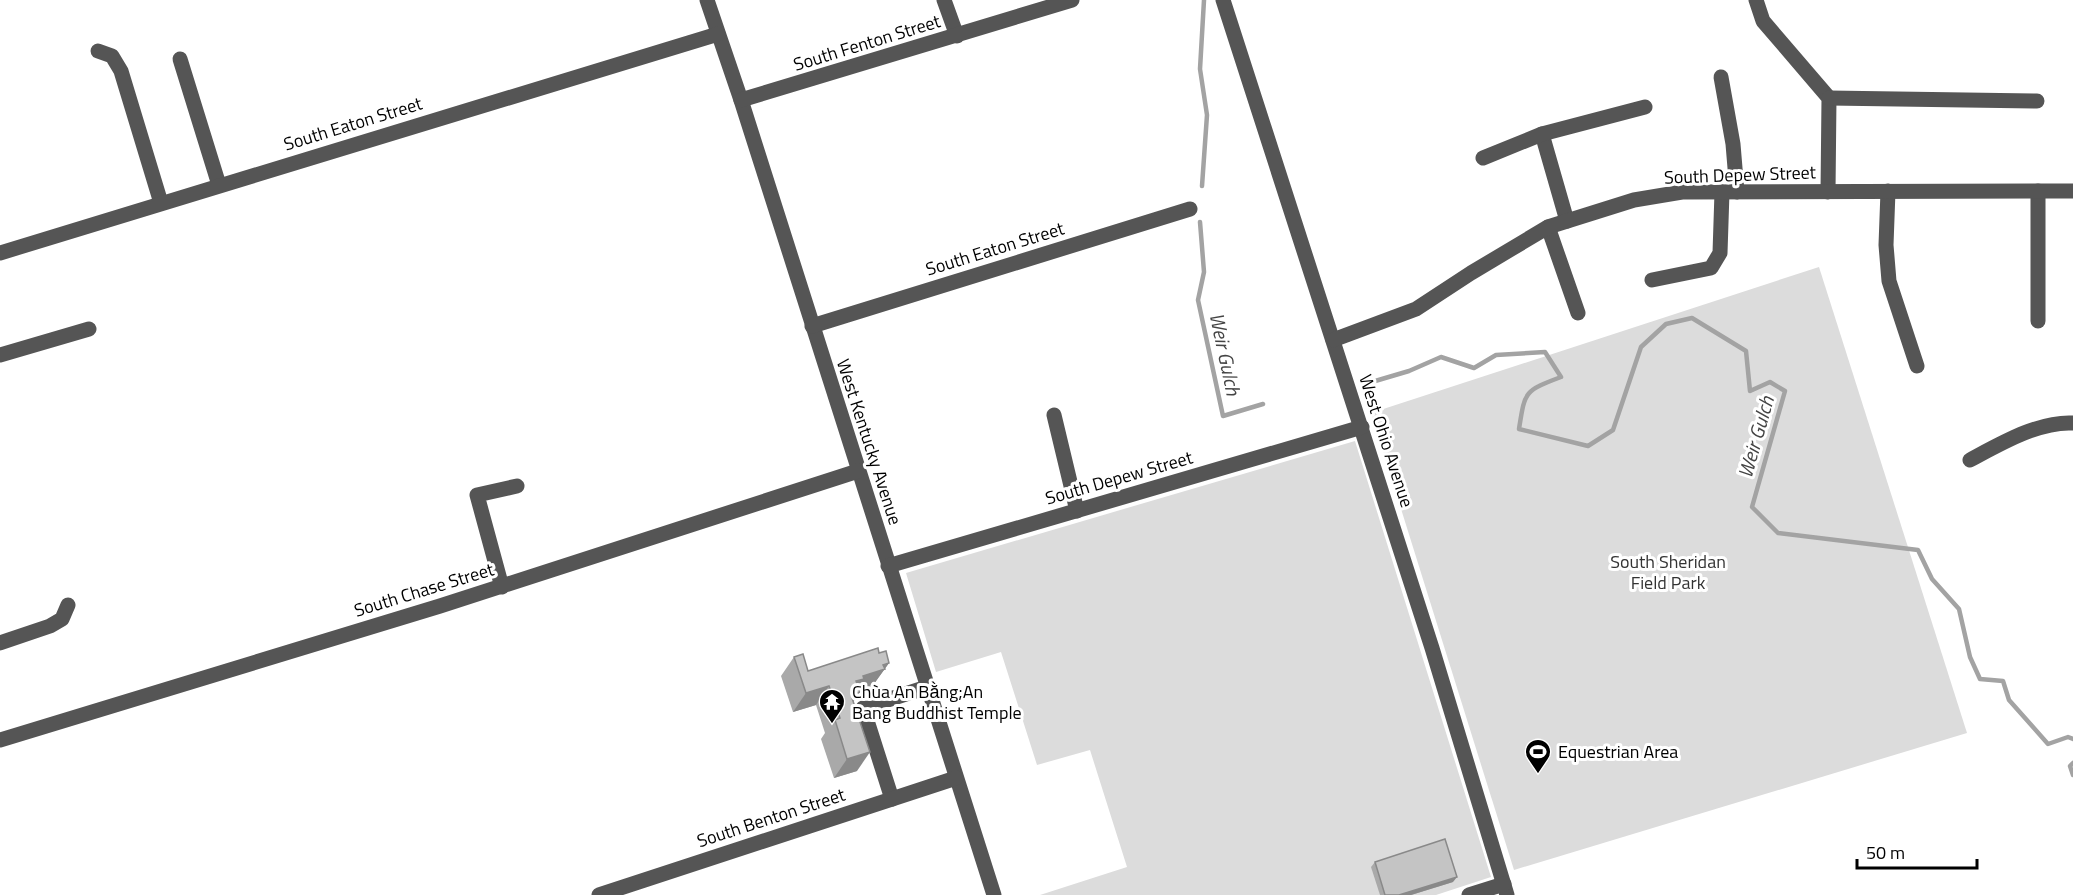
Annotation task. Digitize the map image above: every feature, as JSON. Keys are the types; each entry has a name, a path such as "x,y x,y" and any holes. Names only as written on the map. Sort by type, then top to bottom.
{"street":[{"name":"West Kentucky Avenue","path":"707,0 741,100 994,895"},
{"path":"944,0 957,36"},
{"name":"South Fenton Street","path":"741,100 1072,0"},
{"name":"West Ohio Avenue","path":"1223,0 1362,428 1505,889"},
{"path":"1756,0 1763,21 1829,98 1828,192"},
{"name":"South Eaton Street","path":"0,252 718,34"},
{"path":"98,51 112,56 121,71 161,203"},
{"path":"180,59 219,185"},
{"path":"1721,77 1733,144 1737,192"},
{"path":"1829,98 2037,101"},
{"path":"1483,158 1542,135 1645,107"},
{"path":"1542,135 1567,221"},
{"name":"South Depew Street","path":"1334,340 1416,309 1548,227 1634,200 1682,192 2073,190"},
{"path":"1888,191 1886,245 1889,282 1917,366"},
{"path":"2038,191 2038,321"},
{"path":"1652,280 1711,268 1720,253 1722,192"},
{"name":"South Eaton Street","path":"812,326 1190,209"},
{"path":"1548,227 1578,313"},
{"path":"0,355 89,329"},
{"path":"1054,415 1077,511"},
{"path":"1970,460 2010,439 2059,422 2073,423"},
{"name":"South Depew Street","path":"888,566 1362,428"},
{"name":"South Chase Street","path":"0,741 502,587 858,471"},
{"path":"502,587 477,495 518,486"},
{"path":"0,643 50,626 62,619 68,605"},
{"path":"892,799 863,708 927,687"},
{"name":"South Benton Street","path":"599,895 956,778"},
{"path":"1469,895 1505,889"}],"green space":[{"name":"South Sheridan Field Park","path":"1819,267 1967,733 1514,870 1371,413"},
{"path":"1355,441 1491,877 1436,895 1040,895 1127,867 1090,750 1037,765 1001,652 936,672 906,573"}],"building":[{"path":"878,648 879,653 886,651 889,663 883,665 885,669 863,676 864,679 856,681 860,692 851,695 870,752 847,759 835,720 840,718 829,686 806,693 794,657 803,654 808,671"},
{"path":"1445,839 1457,877 1399,895 1385,895 1375,862"}],"waterway":[{"name":"Weir Gulch","path":"1202,186 1207,115 1200,69 1204,0"},
{"name":"Weir Gulch","path":"1200,222 1204,272 1198,300 1223,416 1263,404"},
{"name":"Weir Gulch","path":"1365,384 1409,371 1441,357 1474,368 1496,355 1545,352 1561,377 1528,394 1519,429 1588,446 1613,430 1641,347 1666,324 1692,318 1746,351 1750,391 1770,382 1785,391 1752,507 1778,533 1918,550 1932,579 1959,609 1970,657 1980,679 2003,681 2009,700 2048,744 2068,737 2073,739"},
{"name":"Weir Gulch","path":"2073,763 2070,766 2073,775"}],"place":[{"name":"Chùa An Bằng;An Bang Buddhist Temple","path":"832,725"},
{"name":"Equestrian Area","path":"1538,775"}]}
